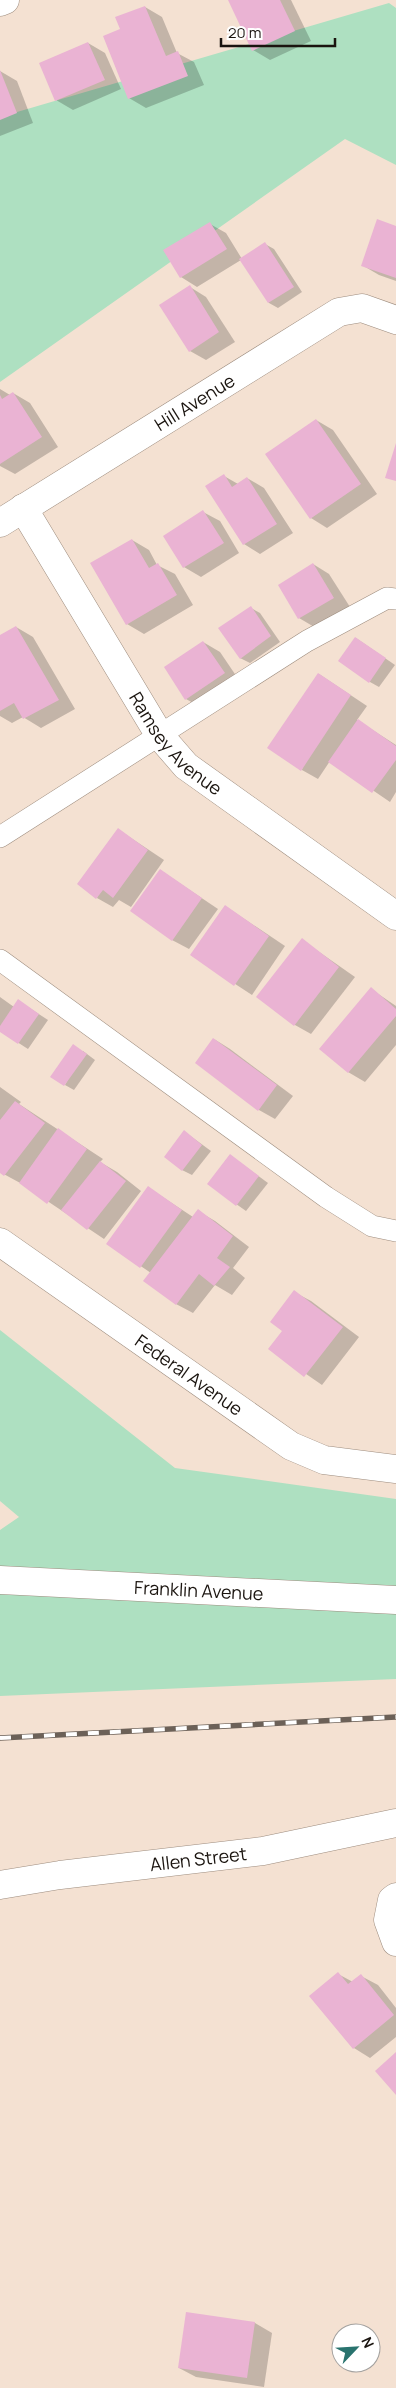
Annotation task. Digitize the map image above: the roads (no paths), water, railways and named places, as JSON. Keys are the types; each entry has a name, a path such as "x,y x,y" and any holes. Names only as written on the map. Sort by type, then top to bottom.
{"street":[{"path":"0,2 5,0"},
{"name":"Hill Avenue","path":"0,523 339,312 362,308 396,320"},
{"name":"Ramsey Avenue","path":"23,508 160,736 186,766 396,916"},
{"name":"Federal Avenue","path":"0,1242 291,1446 324,1460 396,1469"},
{"name":"Franklin Avenue","path":"0,1580 396,1600"},
{"name":"Allen Street","path":"0,1885 60,1875 263,1851 396,1823"},
{"path":"396,1897 392,1900 388,1920 396,1942"}],"lane":[{"path":"0,837 307,641 387,598 396,599"},
{"path":"0,960 326,1197 372,1226 396,1232"}],"railway":[{"path":"0,1738 396,1717"}]}
